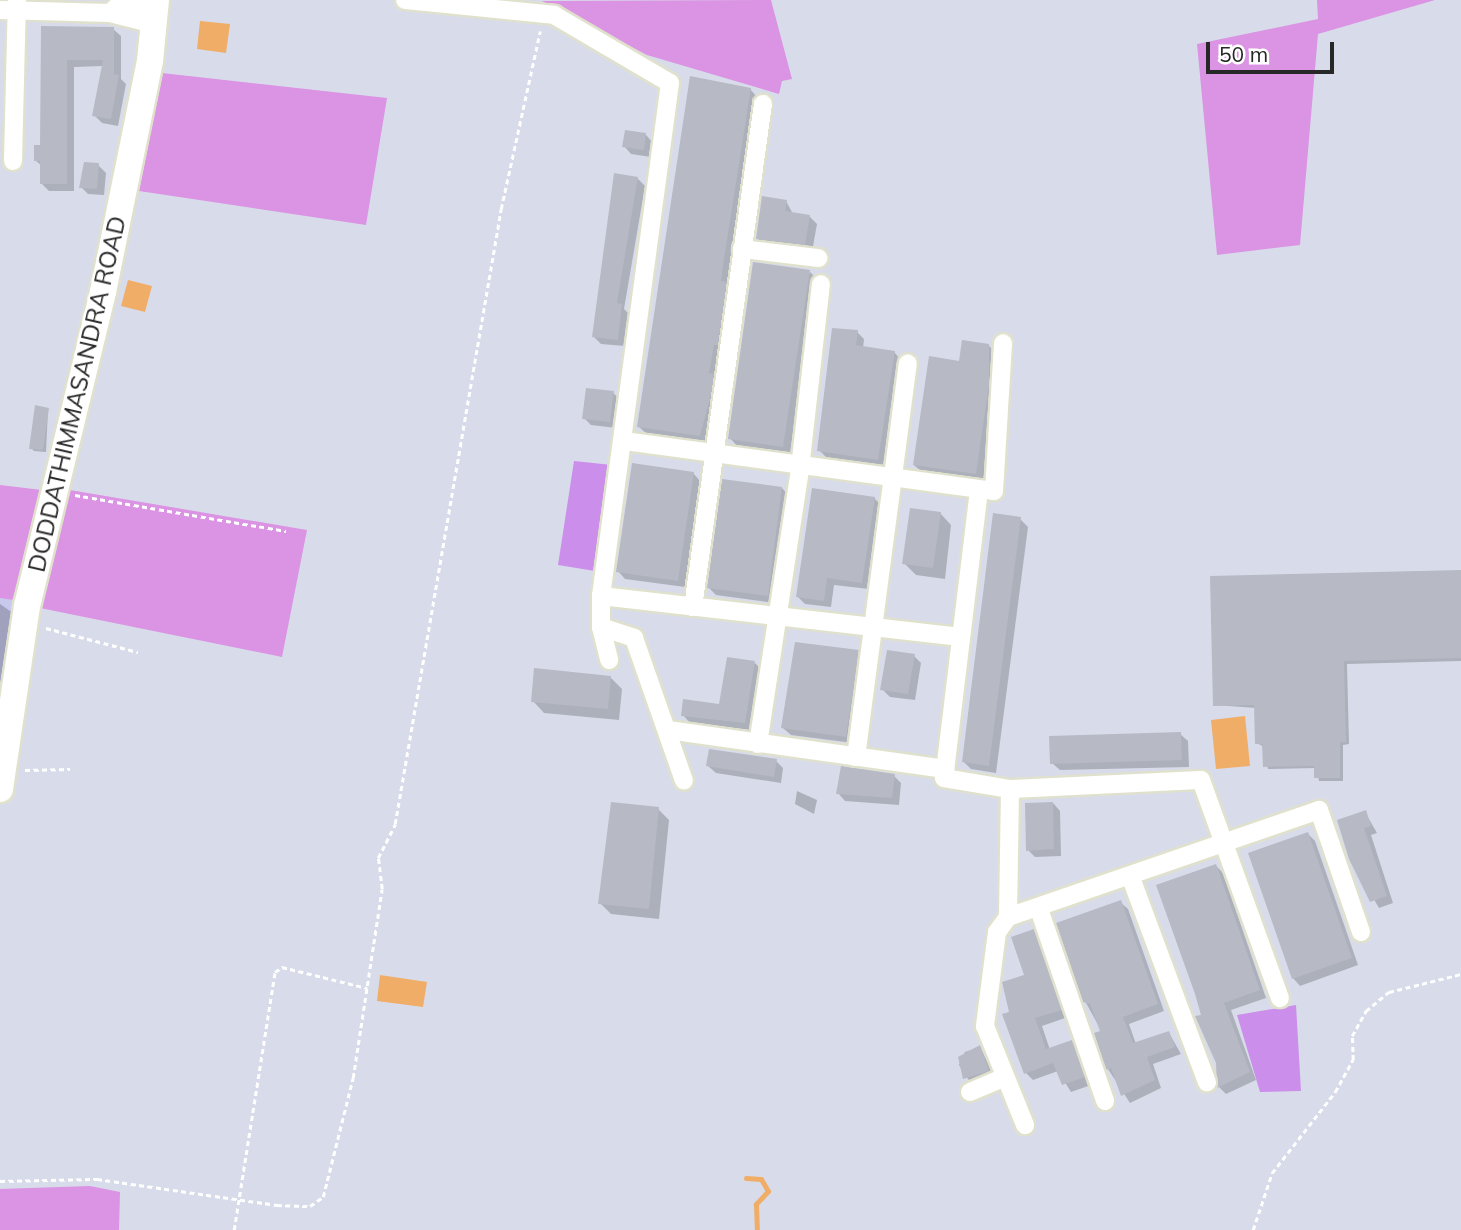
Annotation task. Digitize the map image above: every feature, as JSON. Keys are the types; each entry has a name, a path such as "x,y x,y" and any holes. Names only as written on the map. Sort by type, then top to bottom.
{"street":[{"path":"405,0 554,15 670,83 625,440 601,596 601,627 609,660"},
{"path":"13,161 11,7 110,13 122,2 155,10"},
{"name":"DODDATHIMMASANDRA ROAD","path":"1,780 25,622 103,292 155,10"},
{"path":"693,607 711,456 763,104"},
{"path":"742,249 818,258"},
{"path":"758,744 800,468 821,284"},
{"path":"625,440 711,456 994,491 1003,343"},
{"path":"856,757 908,363"},
{"path":"979,490 944,778 1010,789 1201,780 1280,998"},
{"path":"601,596 961,637"},
{"path":"601,627 634,638 684,781"},
{"path":"668,730 945,769"},
{"path":"1008,917 1010,789"},
{"path":"1025,1125 985,1026 996,932 1008,917 1131,878 1319,810 1361,932"},
{"path":"1131,878 1207,1082"},
{"path":"1040,909 1105,1101"},
{"path":"970,1092 1005,1077"}],"path":[{"path":"0,1181 97,1180 310,1206 323,1197 353,1079 382,889 378,858 395,824 501,209 544,14"},
{"path":"55,491 286,531"},
{"path":"25,622 138,652"},
{"path":"1,780 70,769"},
{"path":"234,1230 275,972 282,967 367,988"},
{"path":"1253,1230 1272,1173 1335,1092 1353,1060 1352,1036 1366,1011 1389,992 1461,974"}],"shaded area":[{"path":"771,0 792,79 782,81 779,94 647,55 542,1"},
{"path":"1317,0 1435,0 1318,34 1300,245 1217,255 1197,44 1318,19"},
{"path":"200,21 230,24 226,53 197,49"},
{"path":"162,73 387,98 366,225 139,191"},
{"path":"128,280 152,286 145,312 121,306"},
{"path":"574,461 612,465 595,571 558,565"},
{"path":"0,485 42,490 13,600 0,598"},
{"path":"64,489 307,530 282,657 35,607"},
{"path":"0,598 13,600 0,698"},
{"path":"1245,716 1250,766 1216,769 1211,720"},
{"path":"380,975 427,982 423,1007 377,1001"},
{"path":"1296,1005 1301,1091 1260,1092 1237,1015"},
{"path":"90,1186 120,1192 119,1230 0,1230 0,1189"}],"building":[{"path":"41,26 114,27 114,74 119,75 111,119 92,116 103,60 67,60 67,184 40,184 40,161 34,161 34,145 40,145"},
{"path":"690,76 751,88 721,281 727,282 718,345 714,345 709,373 714,374 712,391 700,436 637,427"},
{"path":"625,130 646,133 644,150 622,147"},
{"path":"84,162 99,163 97,189 79,188"},
{"path":"614,173 638,177 617,303 622,304 618,340 592,337"},
{"path":"762,196 787,200 785,211 810,215 805,245 756,239"},
{"path":"753,262 810,270 783,447 728,439"},
{"path":"832,328 858,330 856,345 895,351 878,460 817,451"},
{"path":"962,340 989,344 989,385 976,474 913,465 929,356 959,361"},
{"path":"586,388 614,391 610,422 582,419"},
{"path":"35,405 49,408 43,450 29,449"},
{"path":"632,463 694,472 678,581 616,572"},
{"path":"722,479 782,487 768,596 707,588"},
{"path":"812,488 875,497 862,583 827,578 824,601 796,597"},
{"path":"910,508 941,512 933,568 902,564"},
{"path":"993,513 1021,517 989,766 962,762"},
{"path":"1461,570 1461,658 1344,661 1346,742 1340,742 1340,778 1314,778 1314,766 1263,767 1262,744 1255,744 1254,705 1213,706 1210,576"},
{"path":"795,642 859,650 846,737 781,728"},
{"path":"887,650 915,654 908,694 880,690"},
{"path":"727,657 755,661 745,723 681,716 683,699 719,704"},
{"path":"534,668 611,676 608,709 531,702"},
{"path":"1181,732 1182,760 1050,764 1049,736"},
{"path":"709,749 777,759 774,777 706,766"},
{"path":"841,766 895,774 892,798 836,794"},
{"path":"611,802 659,807 649,909 598,904"},
{"path":"1053,802 1054,849 1026,851 1025,803"},
{"path":"1366,810 1371,826 1364,828 1387,896 1370,902 1349,859 1337,820"},
{"path":"1308,832 1352,958 1292,979 1248,853"},
{"path":"1216,864 1260,990 1224,1003 1250,1072 1217,1088 1216,1063 1195,1016 1201,1015 1195,994 1156,885"},
{"path":"1121,900 1158,1004 1123,1017 1133,1043 1169,1031 1175,1047 1147,1057 1155,1080 1121,1096 1111,1068 1106,1070 1094,1033 1100,1031 1090,1004 1083,1002 1056,923"},
{"path":"1034,929 1062,1010 1035,1018 1046,1049 1072,1040 1085,1077 1062,1085 1053,1063 1024,1074 1002,1014 1009,1012 1002,982 1024,975 1011,937"},
{"path":"980,1045 989,1071 963,1079 958,1057"}],"waterway":[{"path":"746,1178 761,1179 768,1191 756,1204 757,1230"}]}
